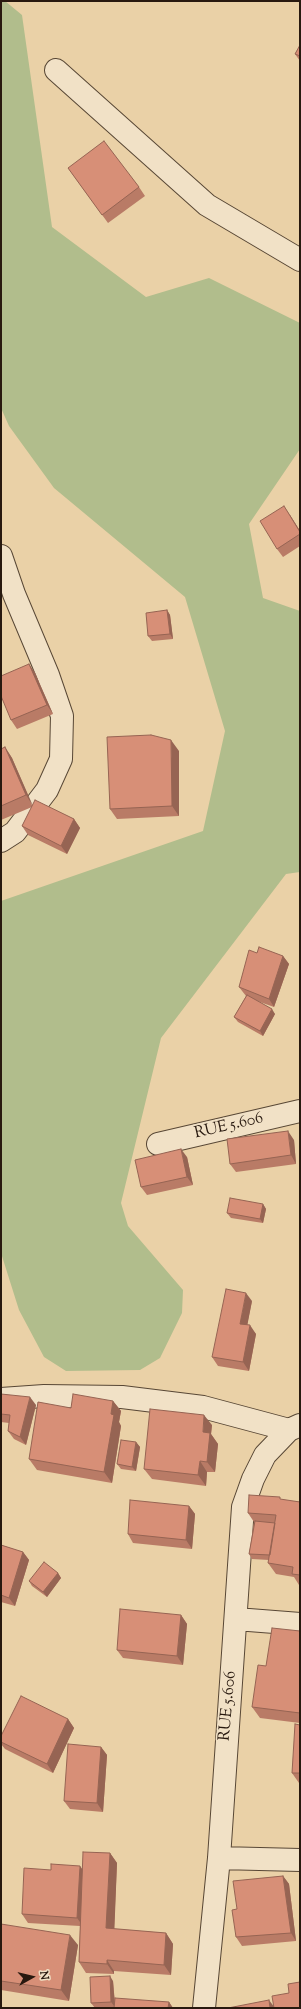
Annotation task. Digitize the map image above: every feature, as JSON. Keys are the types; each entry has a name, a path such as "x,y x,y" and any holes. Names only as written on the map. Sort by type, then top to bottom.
{"street":[{"path":"56,70 207,205 300,260"},
{"path":"1,556 8,596 48,675 62,716 61,759 47,790 15,832 1,841"},
{"name":"RUE 5.606","path":"158,1144 300,1111"},
{"path":"1,1399 44,1396 122,1397 203,1407 295,1427"},
{"name":"RUE 5.606","path":"204,2008 219,1858 243,1507 253,1479 265,1455 295,1427"},
{"path":"236,1619 300,1624"},
{"path":"219,1858 300,1860"}],"green space":[{"path":"1,1 5,1 22,15 52,227 146,297 209,278 300,323 300,449 249,524 263,598 300,611 300,872 286,874 161,1038 121,1203 128,1226 183,1290 182,1313 160,1358 140,1370 66,1371 44,1357 19,1310 1,1253 1,901 203,831 225,731 185,597 54,488 9,426 1,408"}],"building":[{"path":"300,45 300,56 295,54"},
{"path":"104,141 139,187 102,215 68,168"},
{"path":"284,506 300,534 277,549 260,521"},
{"path":"167,610 170,634 148,636 146,613"},
{"path":"29,664 47,705 11,720 1,696 1,676"},
{"path":"151,735 171,740 172,806 110,809 107,737"},
{"path":"5,747 26,795 1,806 1,749"},
{"path":"35,800 74,819 61,846 22,826"},
{"path":"259,947 283,956 269,999 239,987 249,950 257,953"},
{"path":"247,995 272,1009 260,1031 234,1017"},
{"path":"288,1131 291,1155 230,1164 227,1139"},
{"path":"181,1149 187,1177 141,1187 135,1160"},
{"path":"230,1198 263,1204 260,1219 227,1213"},
{"path":"226,1289 246,1293 240,1324 250,1325 243,1362 212,1357"},
{"path":"1,1394 30,1397 20,1437 8,1431 10,1415 1,1414"},
{"path":"73,1394 113,1401 111,1414 114,1415 104,1472 29,1459 38,1402 71,1408"},
{"path":"150,1409 204,1415 203,1432 210,1433 207,1462 200,1461 198,1475 144,1469"},
{"path":"121,1440 136,1442 132,1467 117,1464"},
{"path":"249,1495 280,1497 280,1499 300,1502 300,1575 292,1574 293,1567 268,1563 276,1515 248,1513"},
{"path":"130,1500 189,1506 186,1540 128,1534"},
{"path":"255,1521 275,1523 270,1555 249,1554"},
{"path":"1,1545 23,1552 9,1598 1,1595"},
{"path":"44,1562 58,1573 43,1592 29,1581"},
{"path":"120,1609 181,1615 177,1656 117,1650"},
{"path":"272,1628 300,1631 300,1713 252,1707 258,1665 266,1666"},
{"path":"21,1696 68,1719 47,1764 1,1742 1,1736"},
{"path":"295,1724 300,1725 300,1773 292,1773"},
{"path":"68,1744 101,1747 97,1803 64,1801"},
{"path":"83,1852 110,1853 106,1928 166,1933 164,1965 107,1960 107,1964 79,1962"},
{"path":"51,1864 80,1866 77,1918 22,1914 24,1868 51,1870"},
{"path":"283,1876 291,1933 236,1937 232,1910 237,1909 233,1881"},
{"path":"1,1924 70,1935 61,1990 1,1981"},
{"path":"110,1976 111,2002 91,2003 90,1977"},
{"path":"300,1982 300,2008 274,2008 272,1996 289,1993 288,1984"},
{"path":"115,1998 169,2002 168,2008 114,2008"},
{"path":"269,2000 270,2008 228,2008"}]}
